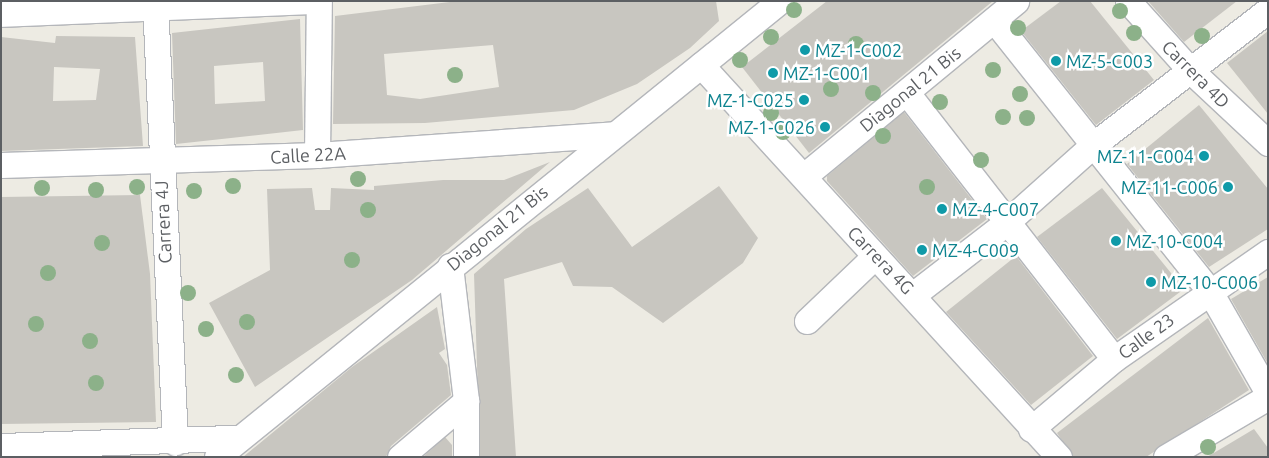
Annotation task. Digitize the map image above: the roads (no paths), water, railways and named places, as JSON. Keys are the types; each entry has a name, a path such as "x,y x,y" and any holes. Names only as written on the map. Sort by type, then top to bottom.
{"street":[{"path":"1,14 306,1"},
{"path":"317,155 319,1"},
{"name":"Diagonal 21 Bis","path":"217,457 235,438 780,1"},
{"name":"Diagonal 21 Bis","path":"804,176 907,93 1016,1"},
{"name":"Carrera 4D","path":"1128,1 1190,70 1268,143"},
{"name":"Carrera 4J","path":"154,6 175,443"},
{"path":"914,294 1007,222 1093,145 1268,10"},
{"path":"994,20 1208,290 1268,393"},
{"name":"Carrera 4G","path":"701,65 804,176 874,257 914,294 1032,430 1059,457"},
{"path":"907,93 1114,359"},
{"name":"Calle 22A","path":"1,165 317,155 614,134"},
{"name":"Calle 23","path":"1032,430 1114,359 1208,290 1268,252"},
{"path":"807,321 874,257"},
{"path":"450,266 466,401 466,457"},
{"path":"1166,457 1268,397"},
{"path":"400,457 466,401"},
{"path":"1,446 175,443 235,438"}],"place":[{"name":"MZ-1-C002","path":"805,50"},
{"name":"MZ-5-C003","path":"1056,61"},
{"name":"MZ-1-C001","path":"773,73"},
{"name":"MZ-1-C025","path":"804,100"},
{"name":"MZ-1-C026","path":"825,127"},
{"name":"MZ-11-C004","path":"1204,156"},
{"name":"MZ-11-C006","path":"1228,187"},
{"name":"MZ-4-C007","path":"942,209"},
{"name":"MZ-10-C004","path":"1116,241"},
{"name":"MZ-4-C009","path":"922,250"},
{"name":"MZ-10-C006","path":"1151,282"}]}
